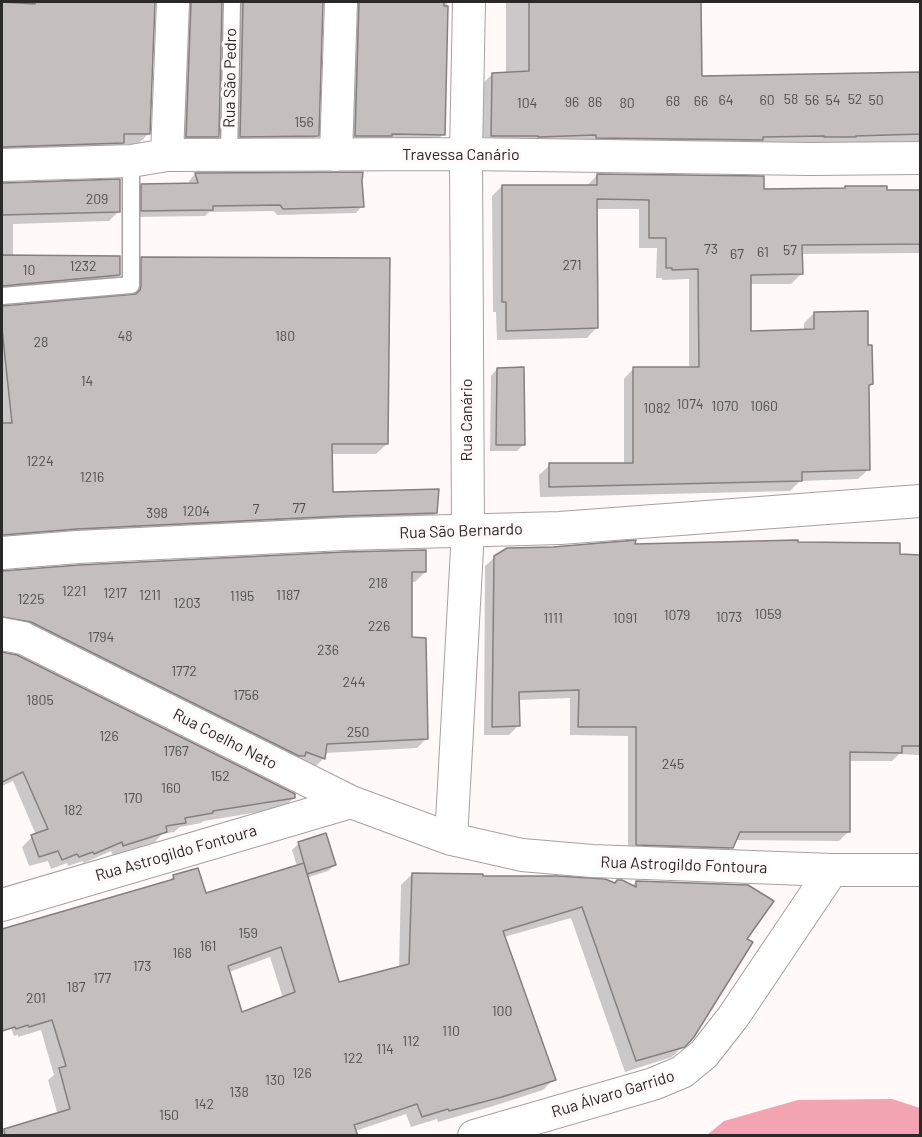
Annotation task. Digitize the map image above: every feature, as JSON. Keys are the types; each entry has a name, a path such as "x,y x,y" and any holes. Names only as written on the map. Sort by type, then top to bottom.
{"street":[{"path":"167,155 172,2"},
{"path":"336,155 341,2"},
{"name":"Rua Canário","path":"451,839 468,531 466,154 470,2"},
{"name":"Travessa Canário","path":"2,165 131,160 167,155 466,154 787,159 921,158"},
{"name":"Rua São Bernardo","path":"2,553 320,535 560,528 921,501"},
{"name":"Rua Coelho Neto","path":"2,634 23,638 351,802 451,839"},
{"name":"Rua Astrogildo Fontoura","path":"2,905 351,802"},
{"name":"Rua Astrogildo Fontoura","path":"451,839 522,855 592,861 832,870 921,870"},
{"name":"Rua Álvaro Garrido","path":"474,1136 653,1084 682,1072 704,1054 733,1017 832,870"}],"lane":[{"name":"Rua São Pedro","path":"229,155 232,2"},
{"path":"2,296 131,285 131,160"}],"shaded area":[{"path":"892,1099 920,1108 920,1135 707,1135 724,1121 798,1100"}],"building":[{"path":"2,2 35,4 35,2 155,2 150,134 124,134 124,143 2,147"},
{"path":"191,2 222,2 219,137 186,137"},
{"path":"243,2 323,2 319,136 240,137"},
{"path":"359,2 444,2 444,6 448,6 445,135 355,136"},
{"path":"529,2 701,2 702,76 921,72 921,134 763,137 763,140 596,138 596,135 491,136 492,73 529,71"},
{"path":"363,172 364,207 283,209 280,205 213,206 213,210 141,211 141,184 198,183 195,173"},
{"path":"597,174 764,176 764,189 887,186 887,190 921,190 921,244 802,245 803,274 751,275 751,331 814,329 814,312 868,311 868,345 872,345 873,384 869,385 870,470 802,472 802,481 549,487 549,463 633,463 633,367 699,367 698,269 672,270 672,268 666,268 666,238 649,238 649,200 597,199 598,328 506,331 506,302 502,302 502,185 597,185"},
{"path":"120,179 120,212 2,215 2,183"},
{"path":"2,255 120,256 120,275 2,286"},
{"path":"141,257 390,258 388,444 332,444 333,492 439,489 437,513 77,529 2,535 2,423 12,423 2,329 2,306 136,294 141,286"},
{"path":"524,367 525,445 496,445 497,368"},
{"path":"636,540 635,544 798,540 798,542 900,543 900,554 921,555 921,746 902,746 902,753 850,752 850,832 740,832 733,848 636,845 636,727 578,727 579,690 519,692 520,726 492,727 494,556 507,548 553,547"},
{"path":"426,550 426,572 412,572 412,637 426,638 428,739 327,744 325,759 306,752 305,756 299,756 31,622 2,617 2,571 79,565"},
{"path":"2,652 17,655 295,794 295,798 213,811 213,813 185,818 186,823 166,826 167,832 123,846 122,842 94,854 93,852 79,857 77,854 62,860 58,851 39,857 31,835 48,829 23,772 2,782"},
{"path":"326,833 336,865 307,874 298,842"},
{"path":"304,863 339,982 409,964 412,873 558,876 605,879 615,883 617,880 622,880 636,887 636,881 748,885 774,901 747,939 753,942 694,1037 685,1047 636,1061 582,907 503,931 556,1080 502,1097 422,1117 417,1104 354,1125 358,1136 5,1136 4,1129 70,1109 59,1068 66,1066 52,1020 29,1027 28,1025 2,1031 2,929 174,879 173,875 198,868 206,893","holes":["281,947 295,992 242,1012 228,966"]}]}
